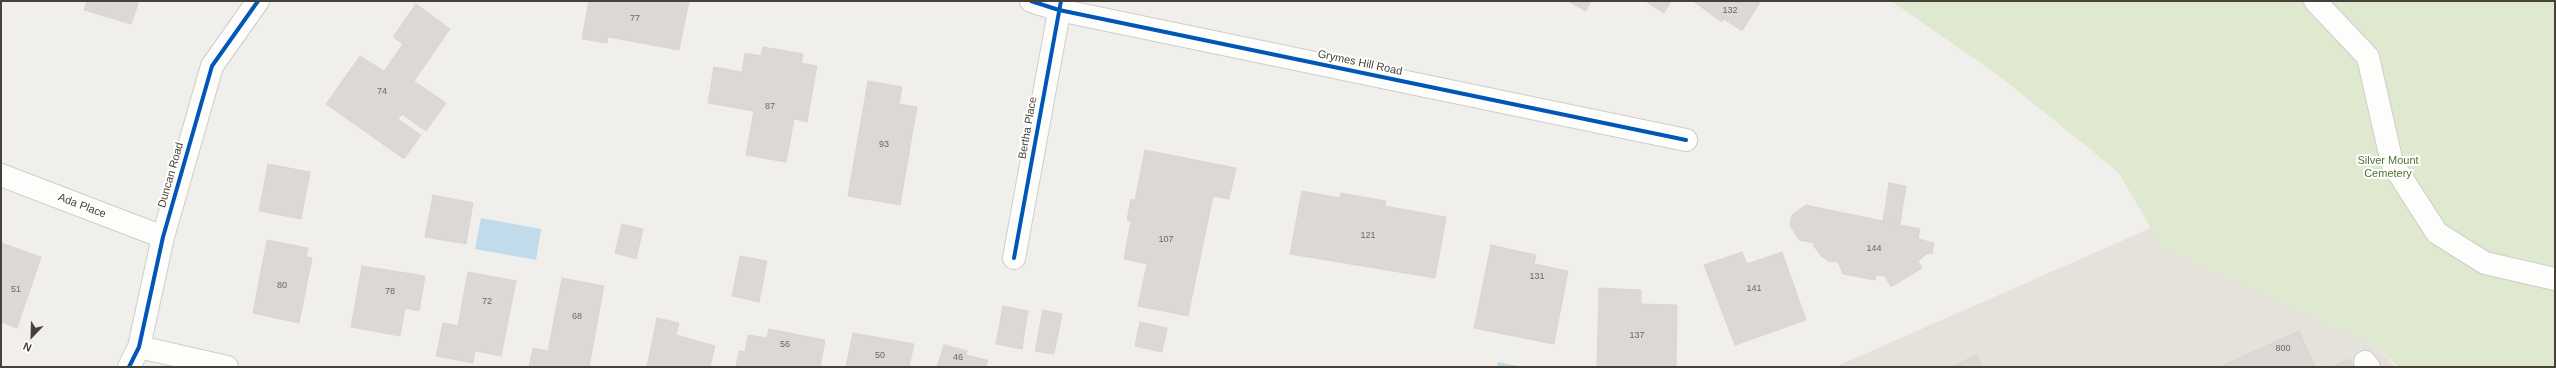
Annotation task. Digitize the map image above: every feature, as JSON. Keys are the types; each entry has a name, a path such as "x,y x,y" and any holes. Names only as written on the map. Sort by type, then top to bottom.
{"street":[{"name":"Duncan Road","path":"129,367 139,348 163,237 212,66 258,1"},
{"name":"Grymes Hill Road","path":"1031,1 1686,140"},
{"path":"2315,1 2368,57 2392,163 2437,232 2485,263 2555,280"},
{"name":"Bertha Place","path":"1014,258 1060,6"},
{"name":"Ada Place","path":"1,175 163,237"},
{"path":"139,348 227,367"}],"shaded area":[{"path":"2151,228 2162,247 2336,327 2379,349 2396,367 1835,367"}],"green space":[{"name":"Silver Mount Cemetery","path":"1891,1 2555,1 2555,367 2399,367 2379,349 2336,327 2162,247 2118,172 1998,75"}],"water":[{"path":"481,218 541,229 536,260 475,249"},
{"path":"1498,362 1522,367 1497,367"}],"building":[{"path":"87,1 139,1 131,24 84,10"},
{"path":"589,1 689,1 679,50 608,37 607,43 582,39"},
{"path":"1568,1 1591,1 1586,11"},
{"path":"1645,1 1671,1 1664,13"},
{"path":"1693,1 1761,1 1742,31 1724,19 1722,22"},
{"path":"416,4 450,29 414,81 446,103 426,131 402,114 398,119 421,135 404,159 326,104 360,56 384,71 403,44 393,37"},
{"path":"763,47 803,54 801,63 817,66 807,122 794,119 786,162 746,155 754,111 708,103 714,67 742,72 745,53 761,56"},
{"path":"868,81 902,87 899,104 917,107 900,205 848,196"},
{"path":"1145,150 1236,168 1229,199 1213,196 1188,316 1138,306 1147,264 1124,259 1131,221 1127,220 1131,199 1135,200"},
{"path":"268,164 310,172 301,219 259,211"},
{"path":"1889,183 1906,186 1900,224 1883,221"},
{"path":"1302,191 1340,198 1341,193 1386,201 1385,206 1446,217 1435,278 1290,254"},
{"path":"433,195 473,203 466,244 425,237"},
{"path":"1806,205 1920,229 1918,239 1934,243 1932,254 1928,253 1918,261 1922,268 1891,287 1885,276 1876,275 1875,280 1843,274 1838,262 1827,261 1827,259 1822,257 1813,245 1814,243 1799,240 1790,225 1792,215"},
{"path":"622,224 643,229 636,259 615,253"},
{"path":"267,240 308,248 306,257 312,258 299,323 253,313"},
{"path":"1,243 41,257 17,328 1,322"},
{"path":"1491,245 1536,255 1534,264 1568,271 1554,344 1474,328"},
{"path":"1742,252 1747,264 1782,252 1806,320 1735,345 1704,265"},
{"path":"740,256 767,261 759,302 732,296"},
{"path":"362,266 425,276 419,311 405,308 400,336 351,327"},
{"path":"468,272 516,281 501,356 475,351 473,363 436,356 443,323 458,326"},
{"path":"562,278 604,286 589,367 529,367 533,348 548,351"},
{"path":"1599,288 1641,290 1641,304 1677,305 1676,367 1597,367"},
{"path":"1003,306 1028,311 1022,349 996,344"},
{"path":"1043,310 1062,314 1054,354 1035,351"},
{"path":"657,318 679,323 676,335 715,346 710,367 647,367"},
{"path":"1140,322 1167,328 1162,352 1135,346"},
{"path":"769,329 825,340 820,367 736,367 739,351 745,352 748,335 767,338"},
{"path":"2299,331 2315,367 2220,367"},
{"path":"853,333 914,344 909,367 846,367"},
{"path":"944,345 967,351 966,355 988,360 986,367 937,367"},
{"path":"1977,355 1983,367 1951,367"},
{"path":"2350,359 2353,367 2332,367"}],"cycle path":[{"path":"129,367 139,347 163,237 212,66 258,1"},
{"path":"1031,1 1059,10 1686,140"},
{"path":"1014,258 1061,1"}]}
